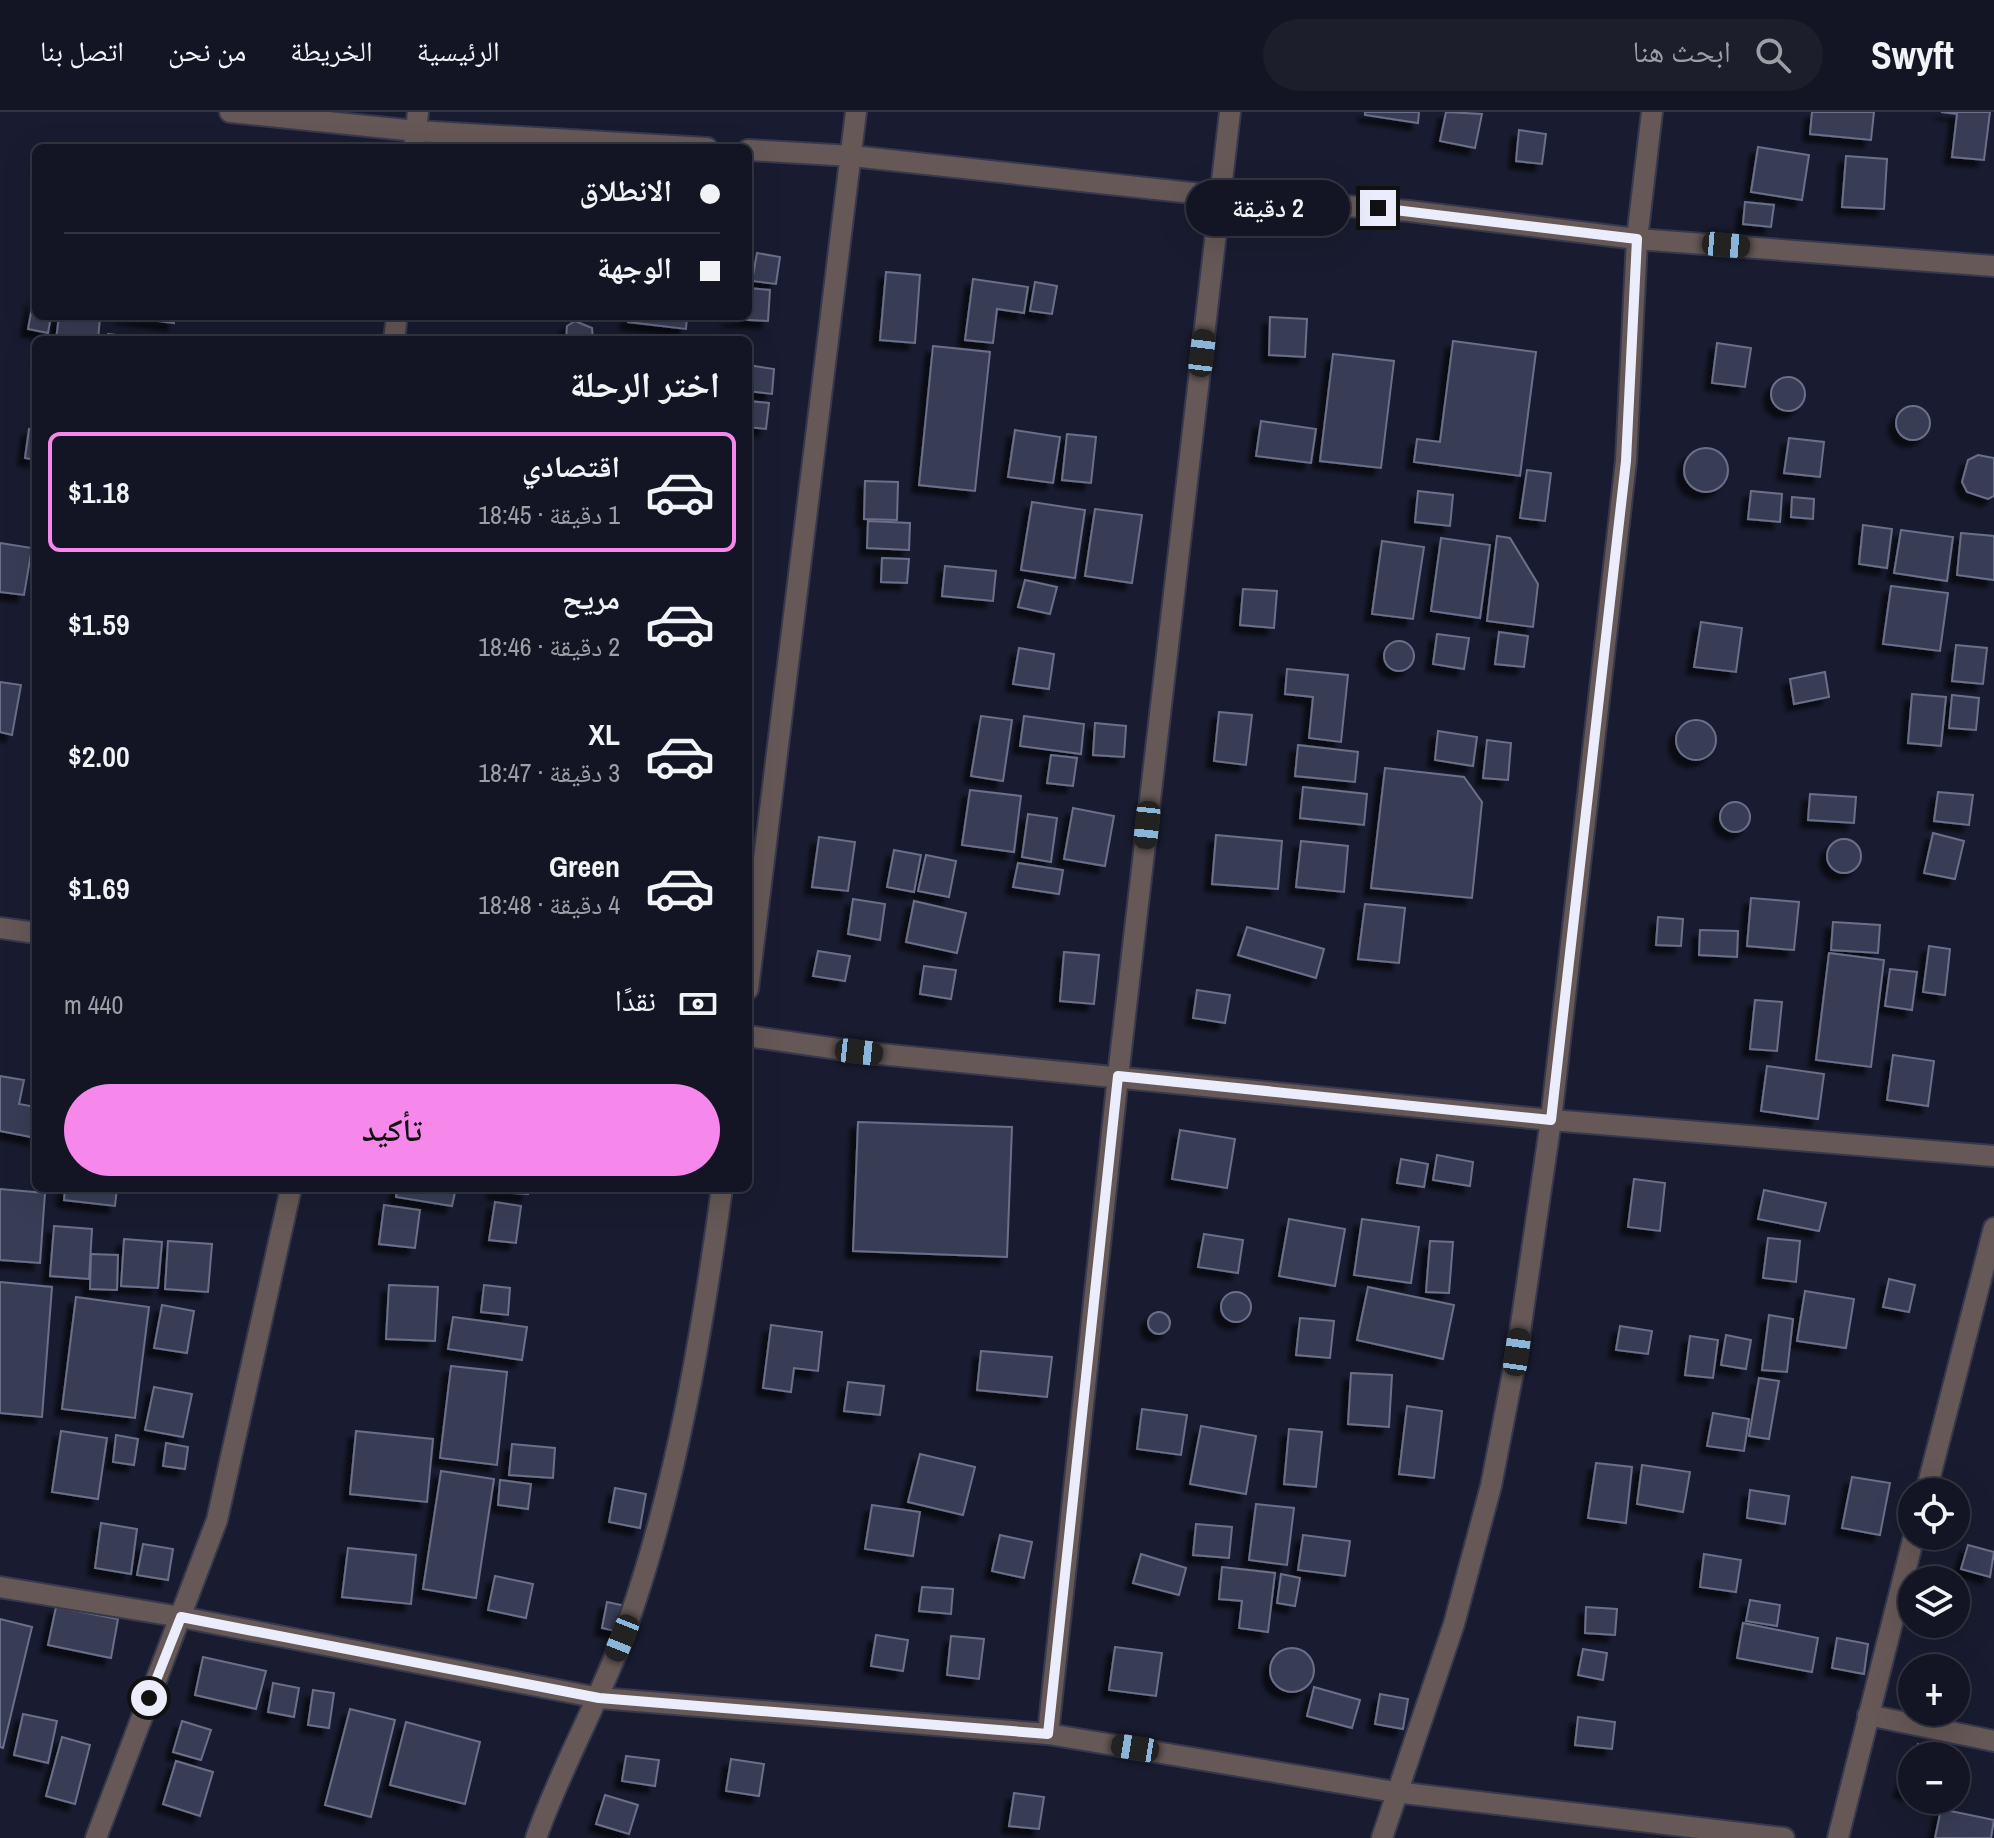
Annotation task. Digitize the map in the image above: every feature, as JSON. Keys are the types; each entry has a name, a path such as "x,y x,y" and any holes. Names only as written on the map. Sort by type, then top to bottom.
{"street":[{"path":"230,112 416,130 642,144"},
{"path":"752,957 856,112"},
{"path":"1048,1734 1118,1076 1230,112"},
{"path":"1382,1838 1454,1624 1491,1486 1517,1352 1551,1120 1626,461 1637,239 1652,112"},
{"path":"752,150 852,156 1220,196 1409,211 1637,239 1994,266"},
{"path":"0,928 32,932"},
{"path":"752,1037 859,1052 1551,1120 1994,1156"},
{"path":"96,1838 217,1520 290,1192"},
{"path":"536,1838 599,1698 650,1554 704,1321 721,1192"},
{"path":"1930,1478 1994,1228"},
{"path":"1838,1838 1910,1550"},
{"path":"0,1587 181,1617 599,1698 1048,1734 1395,1792 1784,1838"},
{"path":"1868,1715 1994,1741"}],"building":[{"path":"1365,112 1419,112 1418,123 1365,115"},
{"path":"1446,112 1482,114 1475,148 1440,141"},
{"path":"1812,112 1874,112 1871,140 1810,134"},
{"path":"1941,112 1990,112 1984,160 1952,157 1957,114"},
{"path":"1519,130 1546,134 1542,164 1516,161"},
{"path":"1758,147 1809,155 1802,200 1751,192"},
{"path":"1846,156 1887,159 1884,209 1842,207"},
{"path":"1745,202 1774,205 1771,227 1743,224"},
{"path":"757,253 780,257 776,284 752,281"},
{"path":"886,272 920,275 915,343 880,340"},
{"path":"973,279 1028,287 1024,313 997,309 993,343 965,340"},
{"path":"1035,282 1057,286 1052,314 1030,311"},
{"path":"752,288 770,290 768,321 748,320 752,320"},
{"path":"32,308 32,320 50,320 48,333 28,329"},
{"path":"1270,317 1307,319 1305,357 1269,355"},
{"path":"58,320 100,320 98,336 56,336"},
{"path":"628,320 687,320 686,329"},
{"path":"575,321 592,328 593,336 566,336 567,326"},
{"path":"1453,341 1536,352 1520,476 1414,462 1417,439 1440,442"},
{"path":"1717,343 1751,348 1745,387 1712,383"},
{"path":"933,346 990,352 975,491 919,485"},
{"path":"1333,354 1394,361 1381,468 1320,461"},
{"path":"752,366 774,369 772,394 752,392"},
{"path":"1788,377 1800,382 1805,394 1800,406 1788,411 1776,406 1771,394 1776,382"},
{"path":"752,401 769,403 766,429 752,427"},
{"path":"1913,406 1925,411 1930,423 1925,435 1913,440 1901,435 1896,423 1901,411"},
{"path":"1261,421 1316,429 1311,463 1256,456"},
{"path":"29,429 32,429 32,459 25,458"},
{"path":"1015,430 1060,437 1053,483 1008,477"},
{"path":"1067,434 1096,437 1091,483 1062,480"},
{"path":"1789,438 1824,442 1820,477 1784,473"},
{"path":"1706,448 1721,455 1728,470 1721,485 1706,492 1691,485 1684,470 1691,455"},
{"path":"1978,455 1994,458 1994,496 1988,499 1967,492 1962,482 1968,460"},
{"path":"1527,470 1551,473 1545,521 1520,518"},
{"path":"865,481 898,482 897,520 864,519"},
{"path":"1418,491 1453,495 1450,526 1415,522"},
{"path":"1751,491 1782,494 1780,522 1748,519"},
{"path":"1792,497 1814,499 1813,519 1791,517"},
{"path":"1032,502 1085,510 1075,578 1021,570"},
{"path":"1095,509 1142,515 1132,583 1085,576"},
{"path":"868,521 910,523 909,550 867,548"},
{"path":"1863,525 1892,529 1887,568 1859,564"},
{"path":"1901,530 1953,537 1947,581 1894,573"},
{"path":"1961,533 1994,536 1994,580 1957,575"},
{"path":"1497,536 1510,538 1538,584 1533,627 1487,621"},
{"path":"1441,538 1490,545 1480,618 1431,611"},
{"path":"1382,541 1424,547 1413,619 1372,614"},
{"path":"0,543 32,548 24,595 0,592"},
{"path":"882,558 909,559 907,583 881,582"},
{"path":"945,566 996,571 993,601 942,596"},
{"path":"1025,580 1057,587 1050,614 1018,607"},
{"path":"1891,586 1948,593 1940,651 1883,644"},
{"path":"1243,589 1277,591 1274,628 1240,625"},
{"path":"1701,622 1742,628 1736,672 1694,667"},
{"path":"1499,632 1528,636 1524,667 1495,664"},
{"path":"1437,634 1469,638 1464,669 1433,664"},
{"path":"1399,641 1405,642 1413,650 1413,662 1405,670 1399,671 1393,670 1385,662 1384,656 1385,650 1393,642"},
{"path":"1956,645 1987,648 1983,684 1952,681"},
{"path":"1019,648 1054,654 1049,689 1013,684"},
{"path":"1287,669 1348,675 1341,742 1309,738 1313,697 1285,694"},
{"path":"1825,672 1829,697 1794,704 1790,679"},
{"path":"0,682 21,685 12,735 0,732"},
{"path":"1912,694 1946,697 1941,746 1908,743"},
{"path":"1952,695 1979,698 1976,730 1949,728"},
{"path":"1219,712 1252,715 1246,765 1214,761"},
{"path":"981,716 1012,720 1003,781 971,776"},
{"path":"1024,716 1084,724 1081,754 1020,746"},
{"path":"1696,720 1710,726 1716,740 1710,754 1696,760 1682,754 1676,740 1682,726"},
{"path":"1095,723 1126,726 1124,757 1093,755"},
{"path":"1438,731 1477,737 1473,766 1435,760"},
{"path":"1487,740 1511,743 1508,780 1483,778"},
{"path":"1298,745 1358,752 1355,782 1295,776"},
{"path":"1051,755 1077,758 1073,786 1047,783"},
{"path":"1385,768 1464,777 1482,802 1472,898 1371,888"},
{"path":"1303,787 1367,794 1364,825 1300,818"},
{"path":"970,790 1021,796 1014,852 962,845"},
{"path":"1938,792 1973,795 1969,825 1934,821"},
{"path":"1810,794 1856,797 1854,823 1808,820"},
{"path":"1735,802 1741,803 1749,811 1749,823 1741,831 1735,832 1729,831 1721,823 1720,817 1721,811 1729,803"},
{"path":"1073,808 1114,816 1105,866 1064,859"},
{"path":"1028,814 1057,818 1051,862 1022,857"},
{"path":"1933,833 1964,841 1955,879 1924,873"},
{"path":"1216,835 1282,841 1278,889 1212,884"},
{"path":"819,837 855,842 848,891 812,887"},
{"path":"1844,839 1856,844 1861,856 1856,868 1844,873 1832,868 1827,856 1832,844"},
{"path":"1301,841 1348,846 1344,892 1296,887"},
{"path":"894,850 921,855 914,892 887,887"},
{"path":"926,855 956,861 949,897 918,891"},
{"path":"1018,863 1063,870 1059,894 1013,887"},
{"path":"1751,898 1799,902 1794,950 1747,946"},
{"path":"853,899 885,904 880,940 848,934"},
{"path":"914,901 966,913 957,953 906,942"},
{"path":"1365,904 1405,908 1399,963 1358,959"},
{"path":"1658,917 1683,919 1681,946 1656,945"},
{"path":"1833,922 1880,925 1878,953 1831,950"},
{"path":"1247,927 1324,949 1316,978 1238,955"},
{"path":"1700,930 1738,931 1737,957 1699,955"},
{"path":"1929,946 1950,949 1945,995 1923,992"},
{"path":"818,951 850,956 845,981 813,976"},
{"path":"1064,952 1099,955 1094,1004 1060,1001"},
{"path":"1829,953 1884,960 1871,1067 1816,1060"},
{"path":"924,966 956,970 951,999 920,994"},
{"path":"1890,969 1917,972 1912,1010 1885,1006"},
{"path":"1197,990 1230,995 1225,1023 1193,1018"},
{"path":"1755,1000 1782,1002 1777,1051 1750,1049"},
{"path":"1893,1055 1934,1061 1928,1106 1887,1100"},
{"path":"1767,1066 1824,1074 1818,1119 1761,1111"},
{"path":"0,1076 24,1080 19,1104 32,1106 32,1137 0,1131"},
{"path":"858,1122 1012,1127 1007,1257 853,1251"},
{"path":"1180,1130 1235,1139 1227,1188 1172,1179"},
{"path":"1437,1155 1473,1162 1470,1186 1433,1180"},
{"path":"1401,1159 1428,1164 1424,1187 1397,1183"},
{"path":"1634,1179 1665,1183 1660,1231 1628,1227"},
{"path":"0,1189 45,1193 40,1263 0,1260"},
{"path":"1764,1190 1826,1203 1819,1231 1758,1219"},
{"path":"65,1192 117,1192 115,1206 64,1200"},
{"path":"397,1192 455,1192 452,1206 396,1197"},
{"path":"495,1202 521,1206 516,1243 489,1240"},
{"path":"384,1205 420,1210 415,1248 379,1244"},
{"path":"1289,1219 1345,1229 1335,1286 1279,1276"},
{"path":"1362,1219 1419,1227 1411,1283 1354,1275"},
{"path":"54,1226 92,1229 89,1279 50,1276"},
{"path":"1204,1234 1243,1240 1238,1273 1198,1267"},
{"path":"1768,1238 1800,1241 1796,1282 1763,1278"},
{"path":"124,1239 162,1242 158,1288 121,1286"},
{"path":"168,1241 212,1244 208,1292 165,1289"},
{"path":"1430,1241 1453,1242 1449,1293 1426,1292"},
{"path":"91,1254 118,1255 117,1290 90,1289"},
{"path":"1889,1279 1915,1285 1909,1312 1883,1307"},
{"path":"0,1282 52,1287 42,1417 0,1413"},
{"path":"389,1285 438,1287 435,1341 386,1339"},
{"path":"484,1285 510,1288 508,1315 481,1312"},
{"path":"1368,1287 1454,1305 1443,1359 1357,1340"},
{"path":"1805,1291 1854,1299 1846,1348 1797,1341"},
{"path":"1236,1292 1247,1296 1251,1307 1247,1318 1236,1322 1225,1318 1221,1307 1225,1296"},
{"path":"76,1297 149,1307 135,1418 62,1409"},
{"path":"162,1305 194,1311 187,1353 154,1348"},
{"path":"1159,1312 1167,1315 1170,1323 1167,1331 1159,1334 1151,1331 1148,1323 1151,1315"},
{"path":"1769,1315 1793,1319 1787,1372 1762,1370"},
{"path":"453,1317 527,1327 522,1360 448,1349"},
{"path":"1300,1318 1334,1321 1330,1358 1296,1355"},
{"path":"771,1325 822,1332 818,1371 794,1368 791,1392 763,1388"},
{"path":"1620,1326 1652,1331 1648,1354 1616,1350"},
{"path":"1726,1335 1751,1340 1746,1369 1721,1365"},
{"path":"1690,1336 1718,1340 1713,1378 1685,1375"},
{"path":"981,1351 1052,1357 1047,1397 977,1390"},
{"path":"451,1366 507,1372 497,1465 440,1458"},
{"path":"1351,1373 1392,1375 1389,1427 1348,1424"},
{"path":"1759,1378 1779,1381 1769,1439 1749,1436"},
{"path":"848,1382 884,1386 880,1415 844,1411"},
{"path":"154,1387 192,1394 183,1437 145,1430"},
{"path":"1407,1406 1442,1411 1434,1478 1399,1474"},
{"path":"1142,1409 1187,1415 1181,1455 1137,1449"},
{"path":"1713,1413 1749,1419 1744,1451 1707,1446"},
{"path":"1201,1426 1256,1436 1246,1494 1190,1484"},
{"path":"1289,1429 1322,1432 1316,1487 1284,1484"},
{"path":"61,1431 107,1438 98,1499 52,1492"},
{"path":"356,1431 433,1439 427,1502 350,1494"},
{"path":"116,1435 138,1439 134,1465 113,1462"},
{"path":"166,1443 188,1447 185,1469 163,1466"},
{"path":"512,1444 555,1448 553,1478 509,1475"},
{"path":"920,1454 975,1467 963,1515 908,1502"},
{"path":"1596,1463 1632,1467 1626,1523 1588,1518"},
{"path":"1642,1465 1690,1472 1683,1512 1637,1504"},
{"path":"441,1471 494,1479 476,1598 423,1589"},
{"path":"1852,1477 1890,1483 1880,1535 1842,1528"},
{"path":"500,1480 531,1484 528,1509 498,1505"},
{"path":"615,1488 646,1494 640,1528 609,1522"},
{"path":"1750,1490 1789,1496 1785,1524 1747,1518"},
{"path":"1256,1504 1294,1508 1287,1565 1249,1560"},
{"path":"872,1505 920,1512 913,1556 865,1549"},
{"path":"101,1523 137,1529 131,1574 95,1568"},
{"path":"1196,1524 1232,1527 1229,1558 1193,1555"},
{"path":"1000,1535 1032,1542 1024,1578 992,1571"},
{"path":"1303,1535 1350,1541 1345,1576 1298,1570"},
{"path":"143,1544 173,1549 168,1580 137,1575"},
{"path":"1970,1546 1994,1552 1990,1577 1970,1571 1970,1566 1962,1566"},
{"path":"348,1548 416,1555 411,1604 342,1597"},
{"path":"1141,1554 1186,1568 1179,1595 1133,1583"},
{"path":"1704,1554 1741,1560 1736,1592 1700,1587"},
{"path":"1222,1567 1275,1573 1268,1632 1239,1628 1242,1601 1219,1599"},
{"path":"1281,1574 1300,1578 1295,1606 1277,1603"},
{"path":"495,1576 533,1584 526,1618 488,1610"},
{"path":"922,1587 953,1589 951,1614 919,1611"},
{"path":"1750,1600 1780,1605 1777,1626 1746,1621"},
{"path":"607,1602 626,1606 620,1632 602,1628"},
{"path":"56,1607 118,1619 111,1658 48,1645"},
{"path":"1586,1607 1617,1609 1615,1635 1585,1633"},
{"path":"0,1619 32,1627 3,1748 0,1747"},
{"path":"1743,1623 1818,1638 1812,1672 1737,1658"},
{"path":"876,1635 908,1640 903,1671 871,1666"},
{"path":"951,1636 984,1639 979,1679 947,1675"},
{"path":"1837,1638 1868,1644 1864,1674 1832,1668"},
{"path":"1115,1647 1162,1653 1156,1696 1109,1690"},
{"path":"1292,1648 1307,1655 1314,1670 1307,1685 1292,1692 1277,1685 1270,1670 1277,1655"},
{"path":"1583,1649 1607,1653 1603,1680 1578,1675"},
{"path":"203,1657 266,1671 256,1709 195,1695"},
{"path":"273,1683 299,1688 294,1717 268,1712"},
{"path":"1314,1687 1360,1700 1352,1728 1307,1716"},
{"path":"313,1690 334,1693 329,1728 308,1725"},
{"path":"1380,1694 1408,1699 1403,1729 1375,1724"},
{"path":"350,1709 395,1720 371,1817 325,1805"},
{"path":"23,1714 57,1721 48,1763 14,1755"},
{"path":"1578,1717 1615,1722 1612,1749 1575,1745"},
{"path":"182,1721 211,1730 201,1760 173,1752"},
{"path":"406,1722 480,1742 465,1804 390,1785"},
{"path":"62,1737 90,1745 75,1804 46,1796"},
{"path":"626,1756 659,1760 655,1786 622,1781"},
{"path":"731,1759 764,1764 759,1796 726,1791"},
{"path":"176,1761 213,1772 200,1816 163,1804"},
{"path":"1014,1793 1044,1797 1039,1829 1009,1826"},
{"path":"605,1795 638,1805 629,1834 596,1824"},
{"path":"1940,1814 1965,1814 1994,1820 1991,1838 1935,1838"}],"route":[{"path":"149,1698 181,1617 599,1698 1048,1734 1118,1076 1551,1120 1626,461 1637,239 1378,208"}]}
